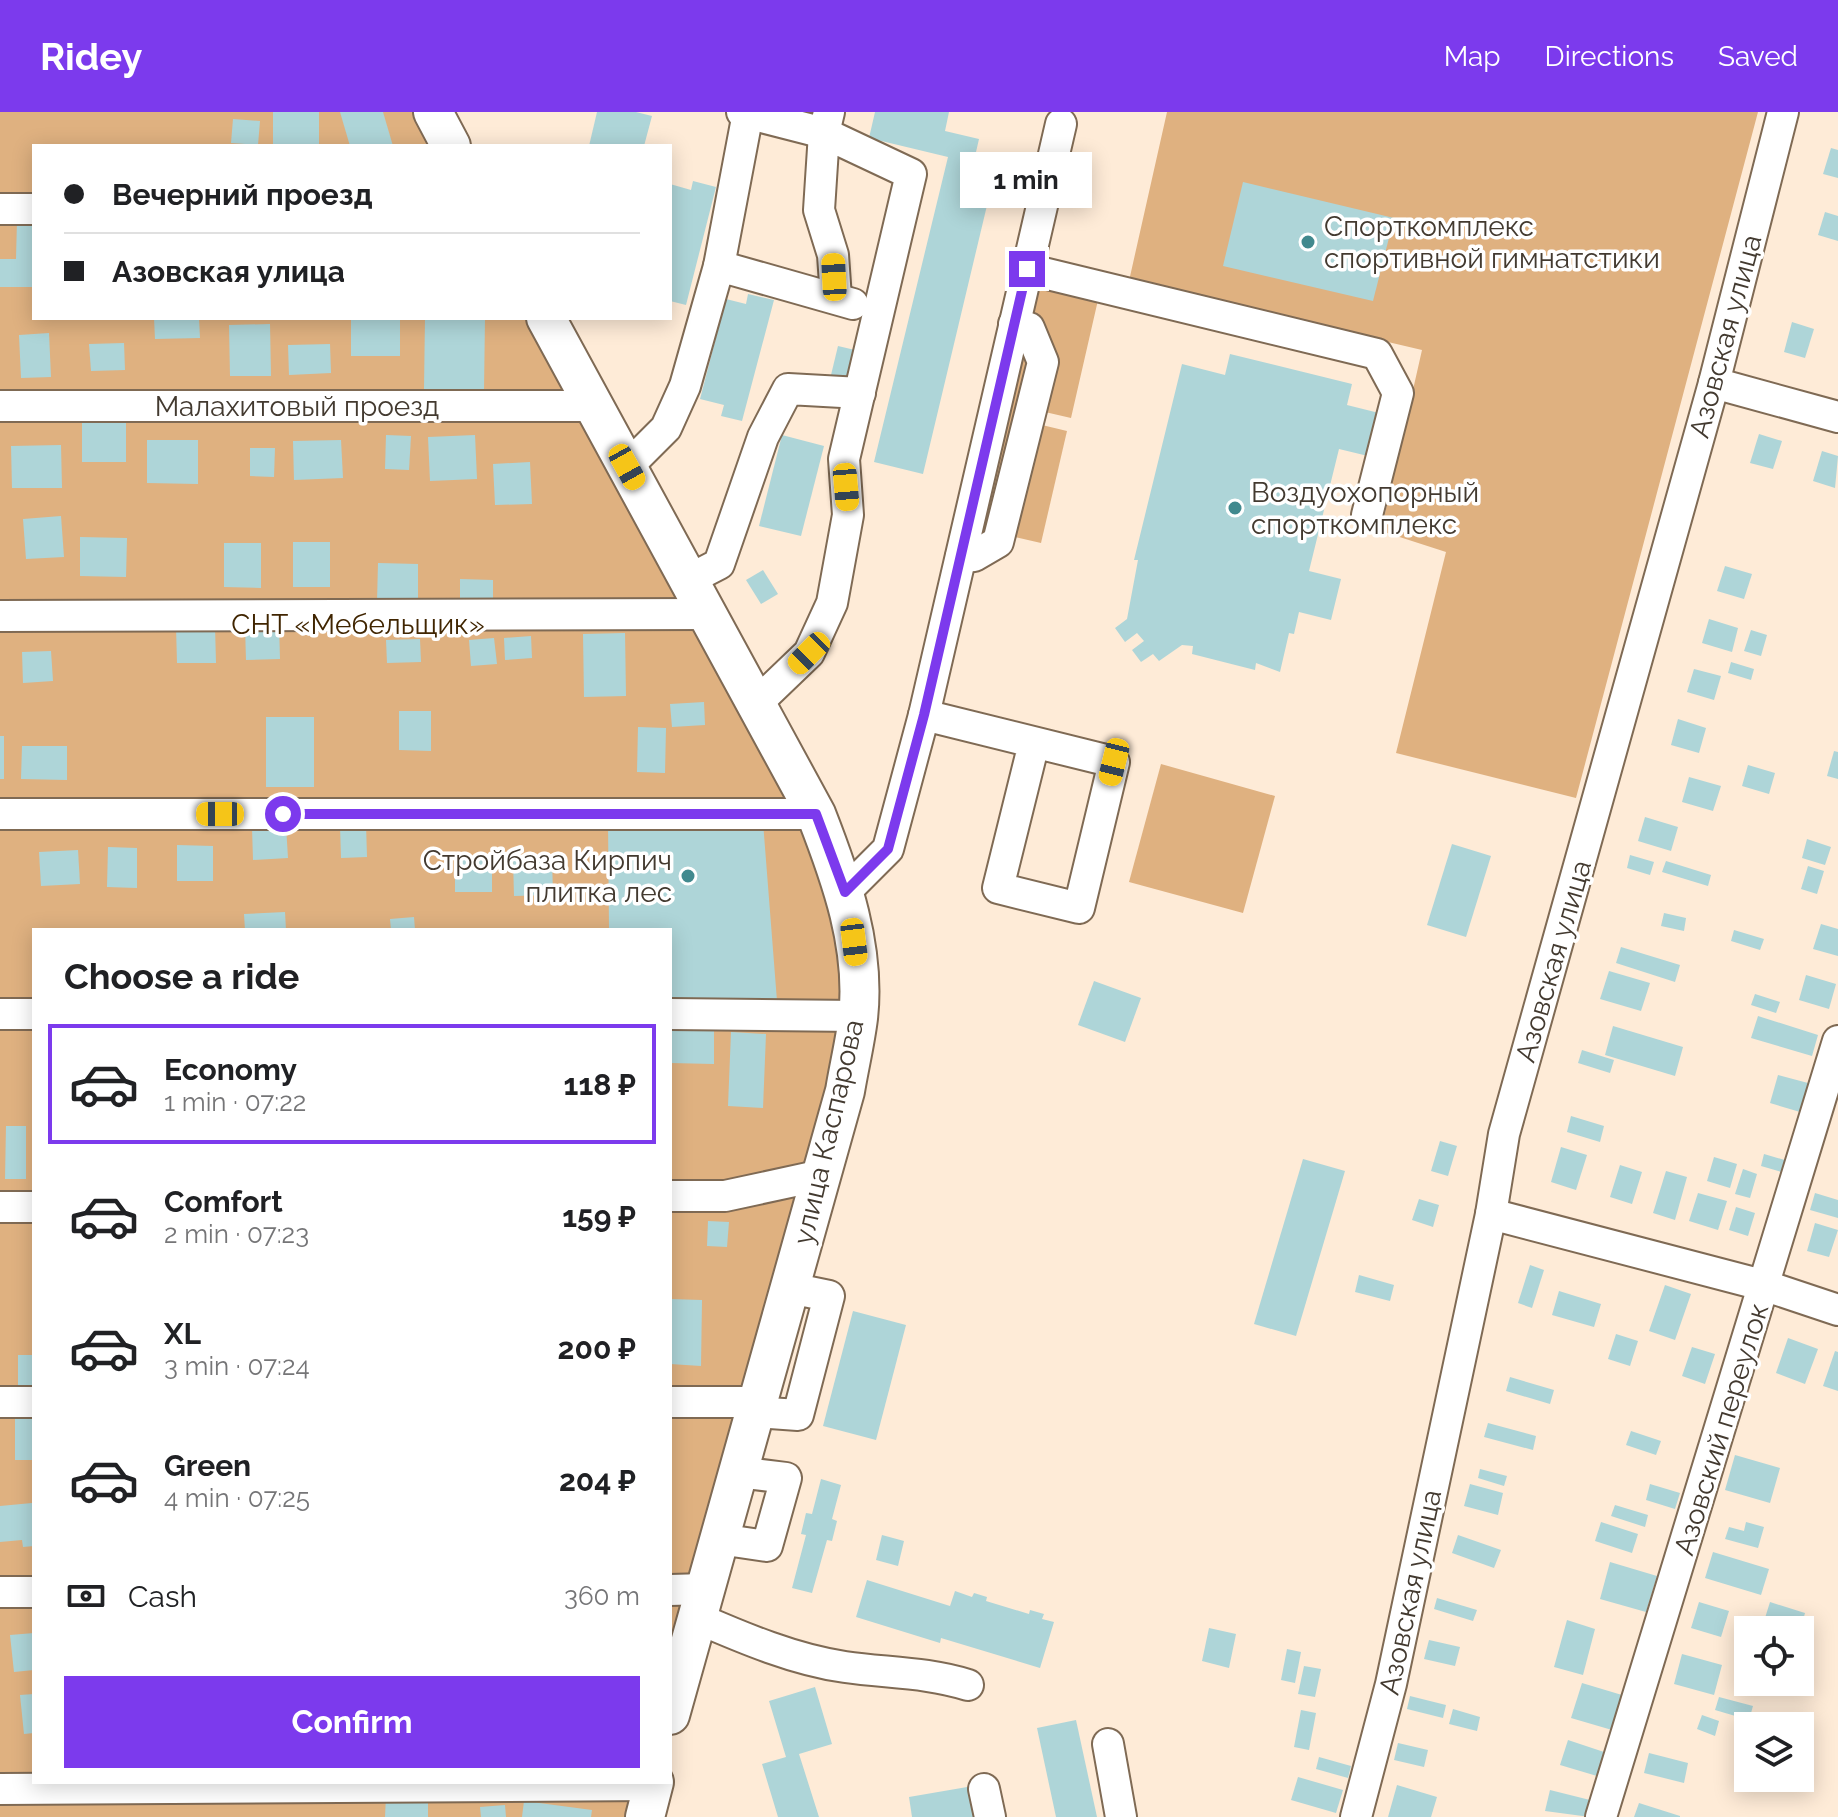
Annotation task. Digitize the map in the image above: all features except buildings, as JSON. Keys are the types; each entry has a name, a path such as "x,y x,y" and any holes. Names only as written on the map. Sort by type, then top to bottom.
{"main road":[{"path":"433,112 450,144"},
{"name":"улица Каспарова","path":"547,320 758,702 816,814 845,892 858,980 858,1016 845,1091 719,1539 691,1599 672,1704"}],"street":[{"name":"Азовская улица","path":"1356,1817 1391,1684 1491,1214 1504,1134 1714,383 1783,112"},
{"path":"627,467 666,428 685,386 719,266 745,113 826,123 911,174 844,459 848,515 832,603 809,653 758,702"},
{"path":"826,123 819,210 833,255 836,298"},
{"path":"845,892 888,849 924,715 1061,124"},
{"path":"0,209 32,209"},
{"path":"719,266 877,311"},
{"path":"1027,269 1377,354 1398,393 1367,515"},
{"path":"1714,383 1838,417"},
{"path":"690,579 719,564 763,437 788,389 860,393"},
{"name":"Малахитовый проезд","path":"0,406 595,406"},
{"path":"0,616 708,614"},
{"path":"924,715 1114,762 1079,908 998,888 1034,743"},
{"path":"0,814 816,814"},
{"path":"0,1014 32,1014"},
{"path":"672,1014 858,1016"},
{"name":"Азовский переулок","path":"1601,1817 1766,1286 1838,1041"},
{"path":"672,1196 725,1196 822,1175"},
{"path":"0,1207 32,1207"},
{"path":"1491,1214 1766,1286 1838,1310"},
{"path":"0,1402 32,1402"},
{"path":"672,1402 756,1407"},
{"path":"0,1592 32,1592"},
{"path":"691,1599 746,1639 842,1667 935,1675 968,1685"},
{"path":"1108,1744 1121,1817"},
{"path":"0,1789 651,1795"}],"green space":[{"name":"СНТ «Мебельщик»","path":"0,112 433,112 450,144 32,144 32,320 547,320 758,702 858,980 672,1714 672,928 32,928 32,1784 653,1784 645,1817 0,1817"},
{"path":"1167,112 1758,112 1576,798 1396,753 1446,552 1381,531 1422,350 1129,281"},
{"path":"1044,289 1098,300 1071,418 1045,412 1056,362 1032,312 1037,293"},
{"path":"1021,343 1030,346 985,543 976,540"},
{"path":"1042,425 1067,431 1041,543 1015,537"},
{"path":"1161,764 1275,796 1243,913 1129,882"}],"place":[{"name":"Спорткомплекс спортивной гимнатстики","path":"1308,242"},
{"name":"Воздуохопорный спорткомплекс","path":"1235,508"},
{"name":"Стройбаза Кирпич плитка лес","path":"688,876"}],"route":[{"path":"283,814 816,814 845,892 888,849 924,715 1027,269"}]}
